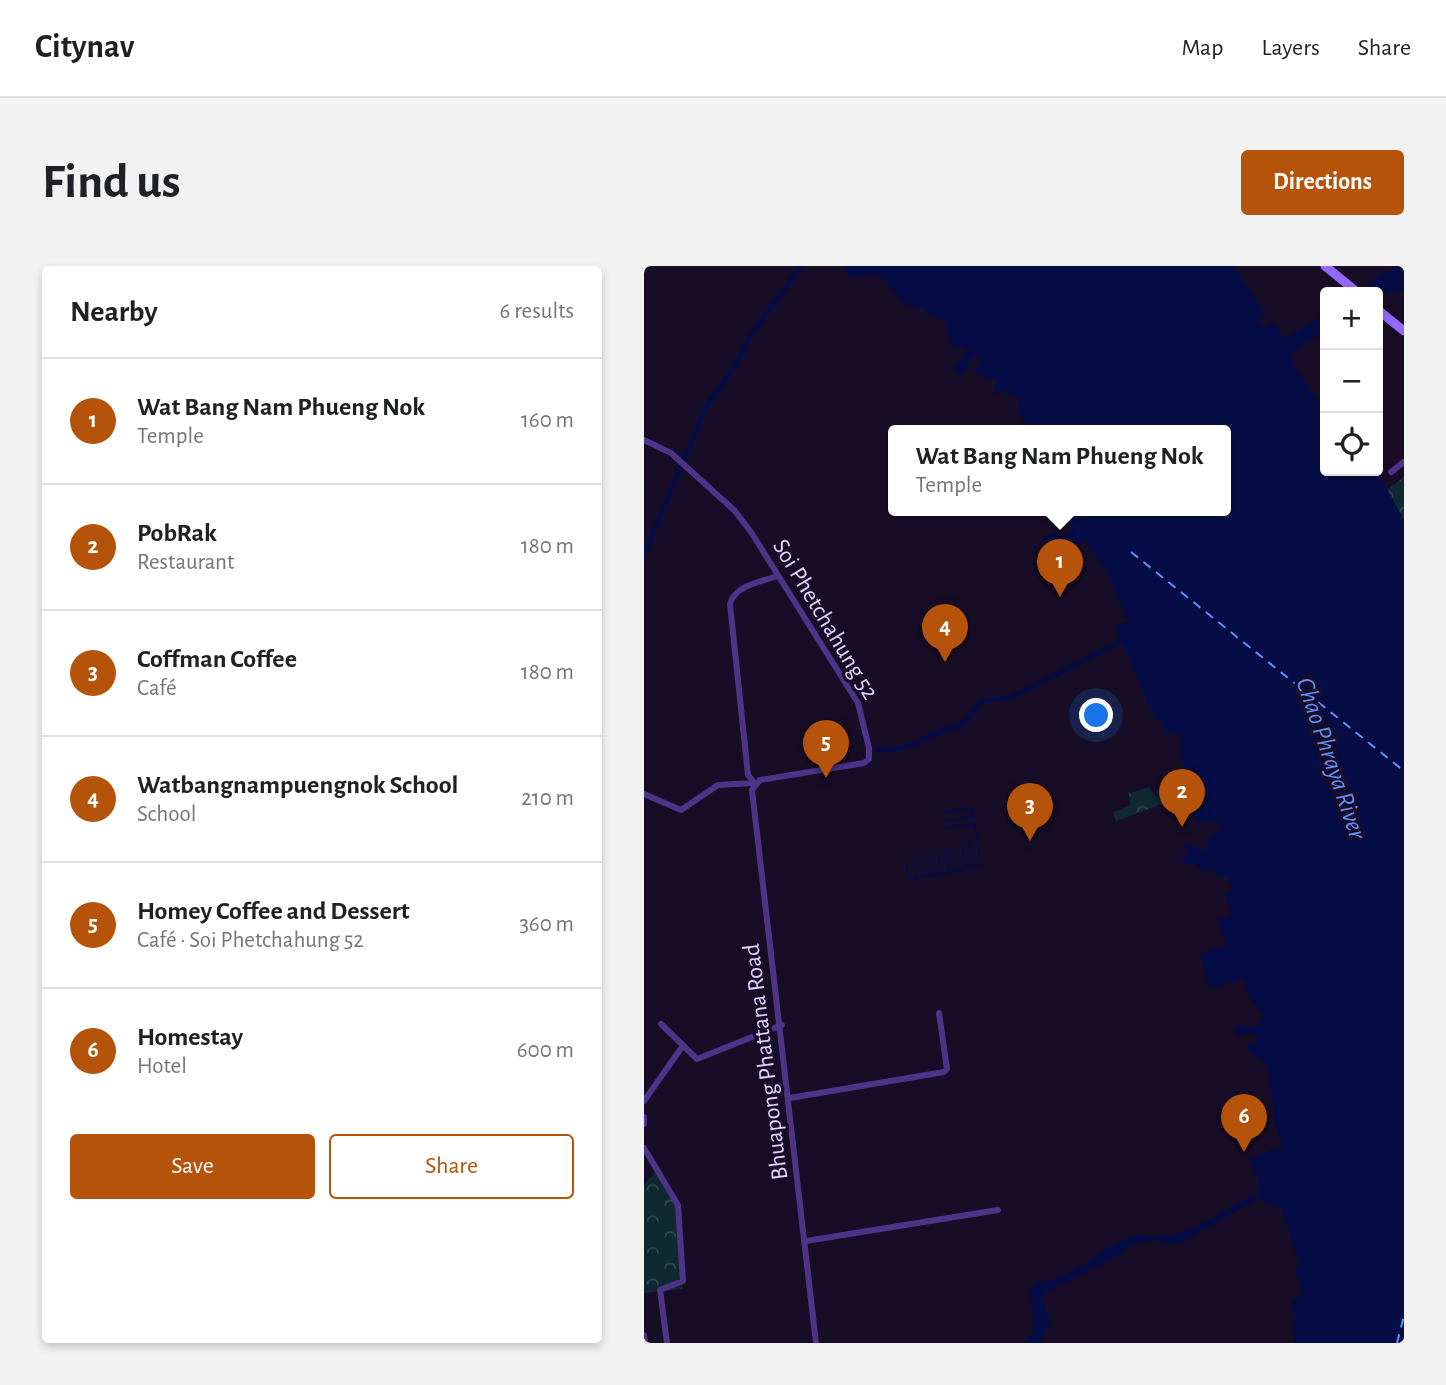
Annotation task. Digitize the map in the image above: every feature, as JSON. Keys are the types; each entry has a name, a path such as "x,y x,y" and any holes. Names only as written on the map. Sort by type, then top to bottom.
{"main road":[{"path":"1325,266 1350,287"},
{"path":"1383,314 1404,331"}],"street":[{"name":"Soi Phetchahung 52","path":"644,440 672,454 741,519 858,703 864,719 869,759 852,765 757,783"},
{"path":"1391,472 1404,462"},
{"name":"Bhuapong Phattana Road","path":"777,576 744,587 735,593 730,604 748,775 757,783 752,790 782,1025 816,1343"},
{"path":"644,794 681,810 719,785 757,783"},
{"path":"790,1098 944,1072 947,1069 939,1013"},
{"path":"661,1024 695,1058 708,1057 782,1025"},
{"path":"644,1101 682,1047"},
{"path":"644,1117 644,1124"},
{"path":"644,1148 678,1205 683,1281 660,1290 667,1343"},
{"path":"806,1241 998,1210"},
{"path":"644,1335 645,1343"}],"green space":[{"path":"1404,477 1404,520 1387,490"},
{"path":"1150,787 1155,797 1179,789 1181,797 1116,821 1113,812 1131,805 1128,794"},
{"path":"655,1172 675,1204 683,1289 644,1293 644,1185"}],"water":[{"name":"Chao Phraya River","path":"845,266 1233,266 1267,314 1258,321 1264,329 1275,322 1285,339 1320,317 1320,334 1291,355 1296,368 1320,403 1320,476 1380,476 1404,520 1404,1343 1295,1343 1292,1302 1304,1295 1294,1272 1299,1265 1282,1210 1260,1200 1260,1186 1250,1159 1282,1146 1273,1116 1275,1108 1269,1074 1263,1062 1246,1050 1249,1042 1257,1043 1257,1035 1235,1035 1236,1026 1256,1027 1263,1015 1247,994 1245,979 1209,988 1200,955 1226,945 1218,920 1232,914 1225,894 1233,890 1228,876 1219,878 1214,870 1203,872 1194,863 1185,865 1180,858 1189,855 1182,843 1206,851 1209,836 1220,831 1219,822 1198,823 1193,811 1204,807 1202,795 1197,788 1180,793 1177,784 1187,780 1180,747 1181,736 1173,732 1166,735 1160,721 1154,718 1115,627 1129,621 1105,570 1085,540 1052,558 1041,539 1055,533 1061,537 1070,531 1070,521 1064,516 1231,516 1231,425 1027,425 1019,414 1019,398 1003,390 997,395 993,389 998,381 975,373 981,359 972,355 964,374 957,374 953,368 962,360 967,349 961,346 953,350 944,320 925,314 924,308 906,306 878,273 856,278 847,277"},
{"path":"1398,266 1404,266 1404,291 1383,291 1383,287 1364,287"},
{"path":"1257,1193 1257,1199 1182,1242 1172,1244 1153,1240 1130,1245 1114,1258 1046,1292 1042,1300 1051,1321 1041,1343 1022,1343 1034,1332 1030,1290 1036,1282 1062,1277 1127,1238 1174,1235 1191,1229"}],"waterway":[{"path":"644,555 706,407 735,366 749,338 801,266"},
{"path":"878,750 905,747 958,726 981,701 1010,698 1126,639"},
{"path":"905,858 909,880 981,865 972,808 941,813"},
{"path":"943,822 973,816"},
{"path":"946,828 973,824"},
{"path":"968,843 973,866"},
{"path":"961,845 966,868"},
{"path":"952,847 958,869"},
{"path":"945,849 950,871"},
{"path":"937,851 941,871"},
{"path":"929,853 933,873"},
{"path":"921,855 925,875"},
{"path":"913,856 917,877"}],"ferry route":[{"path":"1131,552 1404,771"},
{"path":"1397,1343 1404,1316"}],"place":[{"name":"Wat Bang Nam Phueng Nok","path":"1060,597"},
{"name":"Watbangnampuengnok School","path":"945,662"},
{"name":"Homey Coffee and Dessert","path":"826,778"},
{"name":"PobRak","path":"1182,827"},
{"name":"Coffman Coffee","path":"1030,841"},
{"name":"Homestay","path":"1244,1152"}]}
